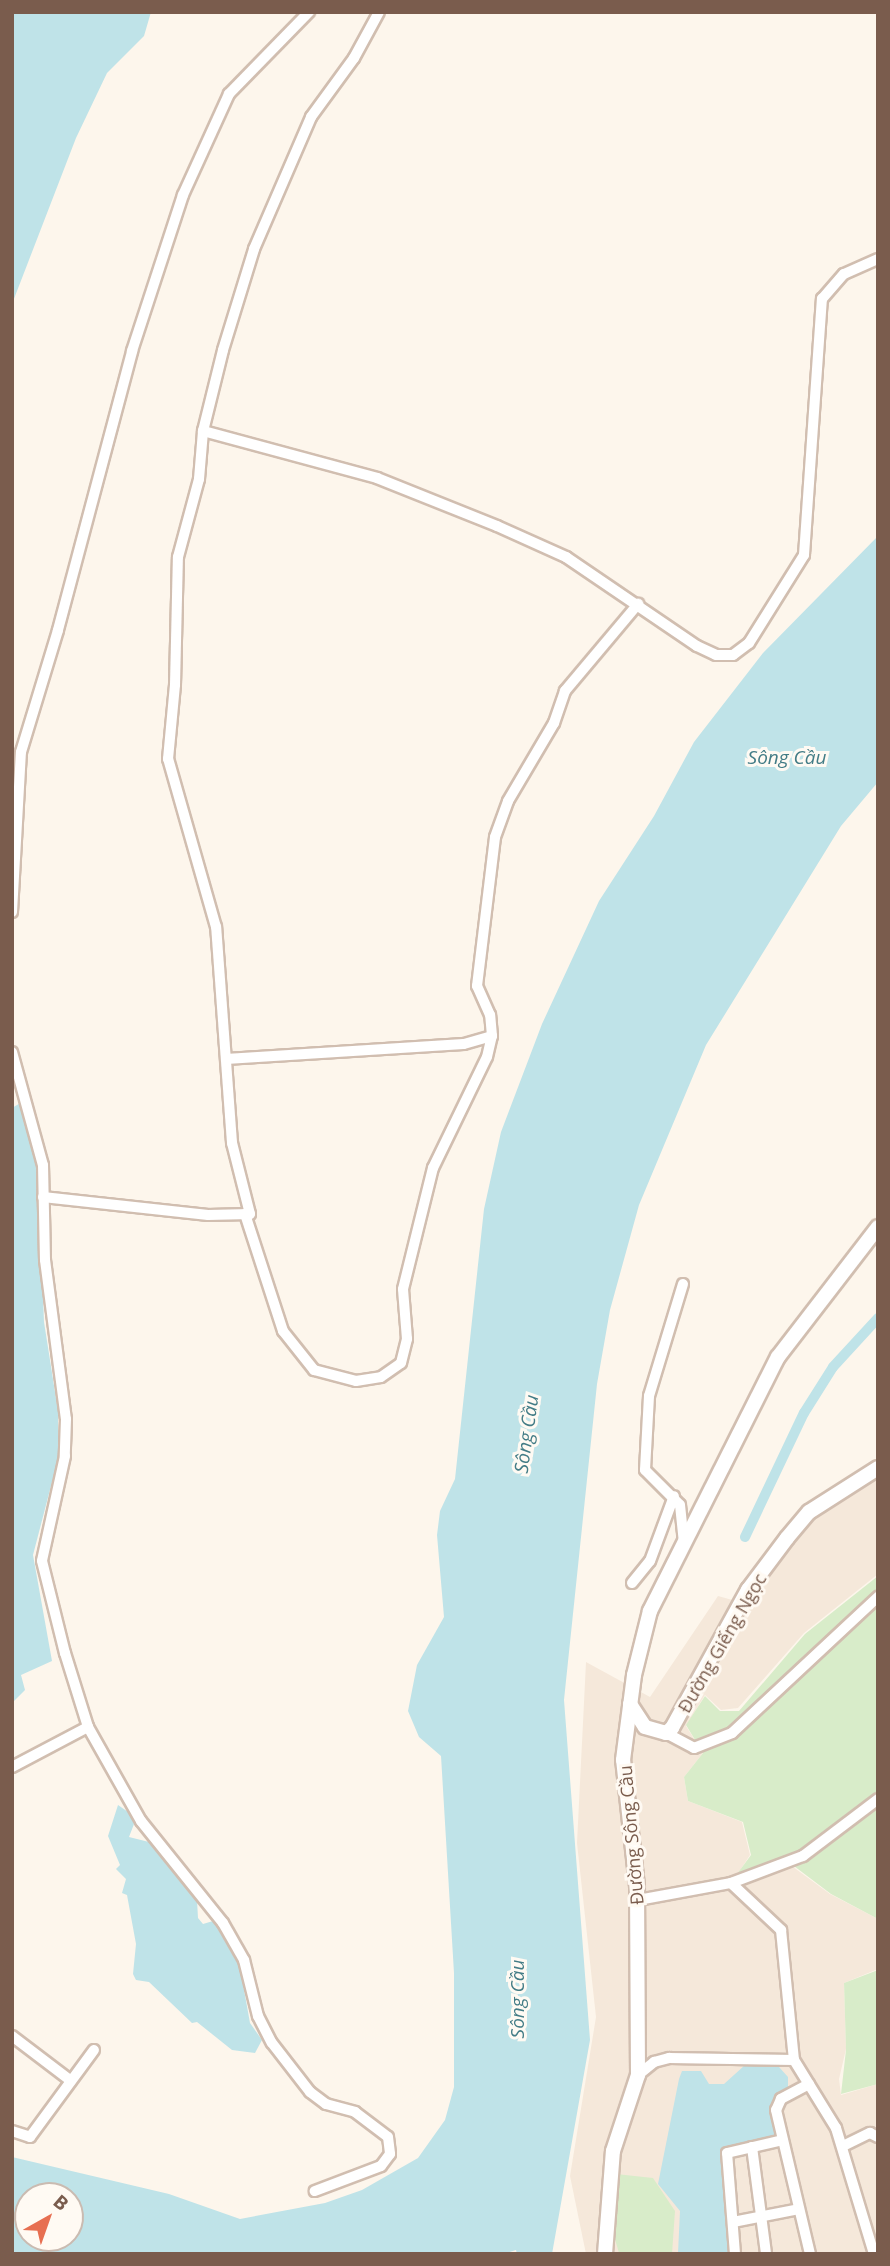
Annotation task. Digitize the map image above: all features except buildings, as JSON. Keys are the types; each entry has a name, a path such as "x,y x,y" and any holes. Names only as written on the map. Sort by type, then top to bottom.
{"main road":[{"name":"Đường Sông Cầu","path":"606,2254 613,2151 638,2075 638,1900 623,1760 630,1704 650,1611 778,1357 878,1227"},
{"name":"Đường Giếng Ngọc","path":"666,1733 696,1691 748,1590 786,1538 809,1512 878,1468"},
{"path":"630,1704 645,1727 666,1733"}],"street":[{"path":"12,912 21,752 153,286 183,195 229,94 309,12"},
{"path":"43,1198 208,1215 250,1214 232,1143 216,927 168,759 175,685 178,557 199,479 203,430 223,350 277,190 311,117 356,55 379,12"},
{"path":"203,430 377,478 498,526 566,556 638,604 663,625 716,655 733,655 749,643 801,566 807,542 822,299 844,274 878,259"},
{"path":"245,1214 283,1331 314,1370 356,1381 381,1377 401,1363 407,1339 403,1289 433,1168 487,1057 492,1037 490,1015 477,986 495,837 508,801 554,723 565,691 638,604"},
{"path":"226,1059 464,1044 492,1037"},
{"path":"12,1052 17,1082 43,1166 49,1295 66,1419 65,1456 42,1561 88,1727 141,1821 223,1923 244,1960 258,2016 290,2070 326,2104 355,2112 388,2137 390,2154 381,2166 315,2191"},
{"path":"683,1284 653,1376 646,1428 646,1470 680,1504 684,1542"},
{"path":"632,1583 650,1561 674,1496"},
{"path":"666,1733 694,1748 732,1733 878,1597"},
{"path":"12,1767 88,1727"},
{"path":"638,1900 731,1883 813,1851 878,1799"},
{"path":"731,1883 781,1930 794,2060 843,2146 874,2254"},
{"path":"12,2036 71,2081"},
{"path":"12,2131 30,2137 94,2050"},
{"path":"638,2075 654,2062 669,2058 794,2060"},
{"path":"809,2084 776,2104 810,2254"},
{"path":"843,2146 870,2133 878,2137"},
{"path":"735,2254 725,2158 752,2147 783,2140"},
{"path":"752,2147 766,2254"},
{"path":"733,2222 799,2209"},
{"path":"606,2239 611,2254"}],"shaded area":[{"path":"878,1468 878,1574 804,1633 738,1708 721,1710 705,1695 686,1726 703,1753 684,1777 688,1801 742,1822 750,1855 737,1875 785,1861 830,1894 878,1919 878,1969 844,1983 846,2049 839,2079 841,2095 878,2084 878,2254 586,2254 570,2176 596,2017 577,1843 586,1662 650,1697 718,1596 736,1601 789,1529"}],"green space":[{"path":"878,1576 878,1919 831,1894 786,1860 737,1874 751,1855 743,1822 688,1801 684,1777 703,1753 686,1725 705,1696 720,1711 739,1711 805,1634"},
{"path":"878,1970 878,2084 841,2094 846,2050 844,1983"},
{"path":"616,2174 653,2178 675,2211 672,2254 619,2253 612,2229"}],"water":[{"path":"12,12 151,12 144,36 107,73 76,138 12,304"},
{"name":"Sông Cầu","path":"878,536 878,782 841,826 706,1045 639,1205 610,1310 597,1384 564,1700 590,2040 552,2254 517,2254 516,2250 503,2254 12,2254 12,2157 169,2194 240,2219 325,2203 362,2190 418,2158 445,2120 454,2087 454,1973 441,1756 419,1737 408,1711 417,1665 444,1617 437,1535 440,1511 455,1479 484,1209 501,1132 542,1024 599,901 654,816 694,742 763,653"},
{"path":"22,1102 38,1163 44,1322 58,1411 58,1459 33,1555 52,1661 21,1675 25,1690 13,1702 12,1108"},
{"path":"118,1805 131,1814 134,1824 129,1837 149,1842 197,1900 198,1918 203,1924 213,1921 225,1934 239,1962 250,2023 262,2040 255,2053 232,2050 197,2022 192,2023 149,1982 136,1980 133,1974 136,1944 127,1895 122,1893 126,1879 116,1869 120,1865 108,1836"},
{"path":"745,2065 779,2067 788,2077 788,2089 775,2095 772,2102 779,2135 727,2148 731,2252 678,2253 680,2211 658,2184 679,2079 682,2071 701,2071 709,2084 724,2084"}],"waterway":[{"path":"745,1537 804,1413 833,1367 878,1318"}]}
